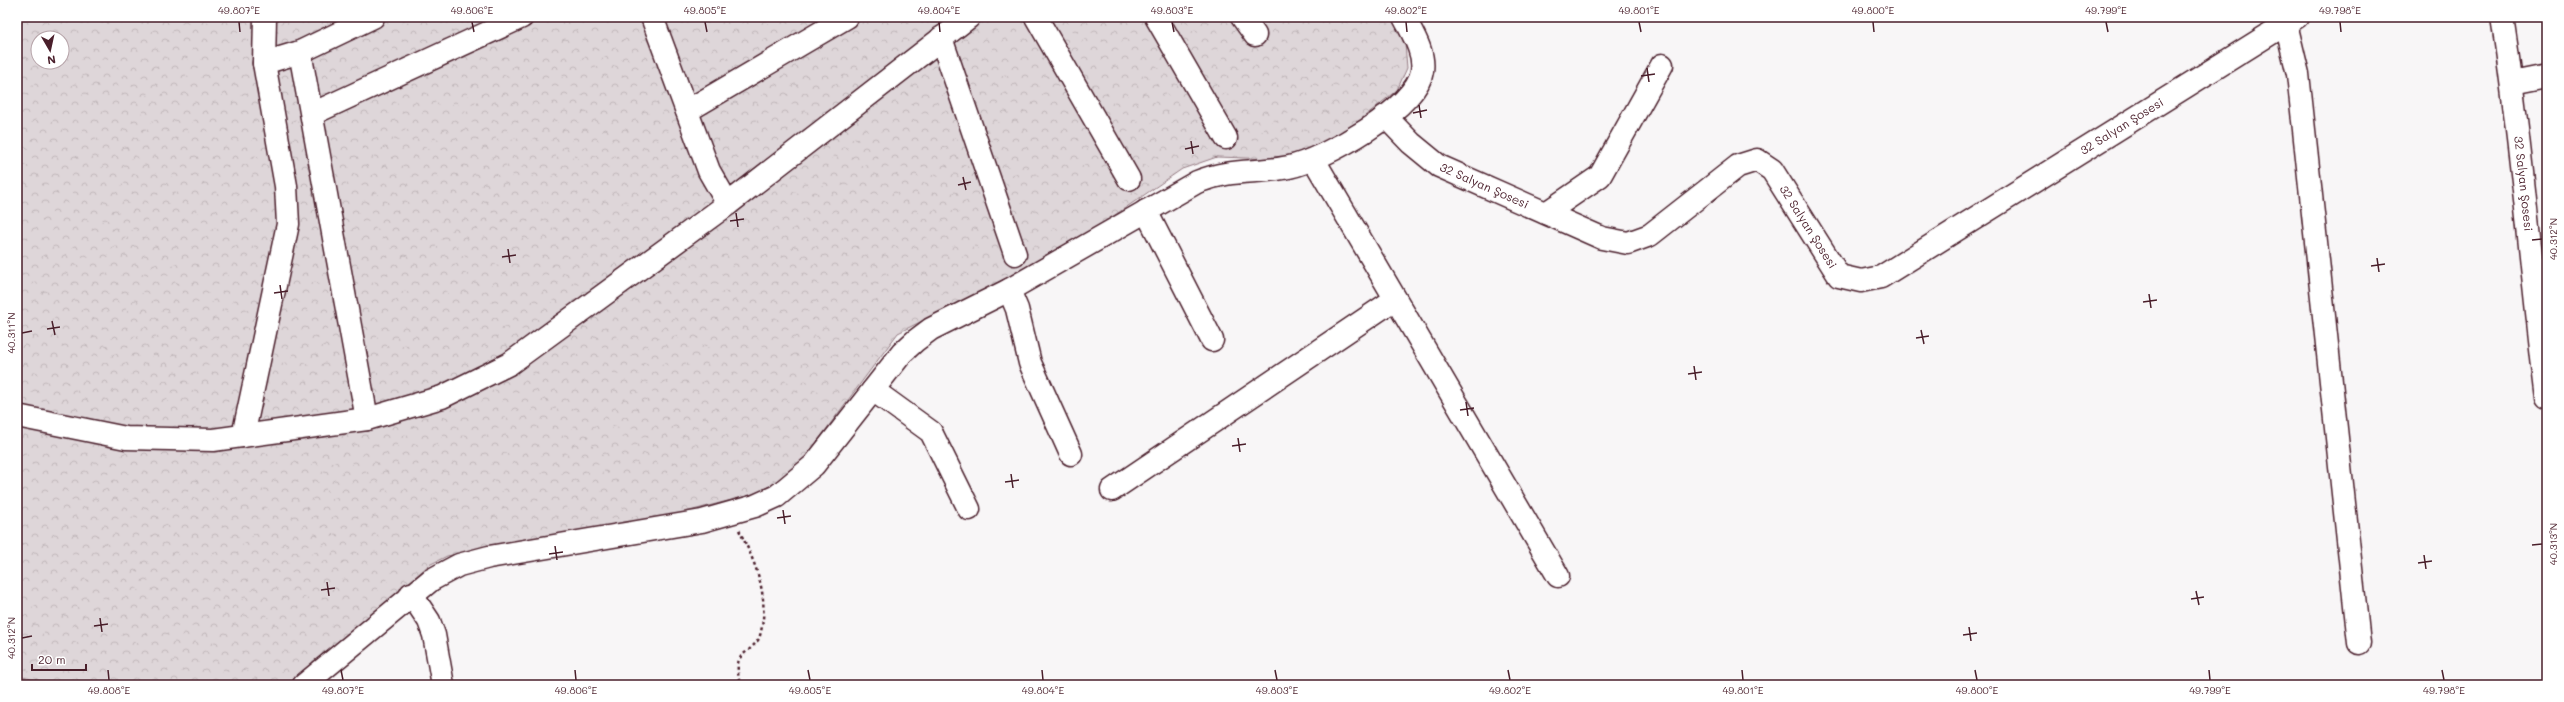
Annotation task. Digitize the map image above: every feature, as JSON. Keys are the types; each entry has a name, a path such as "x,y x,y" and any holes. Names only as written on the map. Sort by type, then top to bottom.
{"street":[{"path":"243,436 288,224 286,186 264,63 265,17"},
{"path":"264,63 300,52 373,17"},
{"path":"312,114 522,17"},
{"path":"652,17 709,171 728,204"},
{"path":"687,111 847,17"},
{"path":"1036,17 1129,179"},
{"path":"1156,17 1226,138"},
{"path":"1242,17 1255,35"},
{"path":"304,685 412,594 442,573 489,557 702,521 755,506 777,496 798,480 827,450 902,353 931,329 1009,290 1197,182 1216,174 1289,167 1314,160 1354,140 1385,116 1411,91 1419,81 1422,70 1422,56 1404,17"},
{"name":"32 Salyan Şosesi","path":"2502,17 2540,290 2547,399"},
{"path":"17,416 126,438 213,440 367,419 442,397 509,364 728,204 942,38 963,19"},
{"path":"2292,20 2359,643"},
{"name":"32 Salyan Şosesi","path":"1385,116 1411,143 1439,166 1602,238 1628,243 1650,235 1738,166 1757,160 1772,170 1839,276 1860,281 1881,276 2292,20"},
{"path":"942,38 1015,254"},
{"path":"300,52 367,419"},
{"path":"1546,213 1600,176 1662,66"},
{"path":"2512,83 2547,76"},
{"path":"1314,160 1558,576"},
{"path":"1146,211 1212,340"},
{"path":"1009,290 1017,309 1030,363 1071,454"},
{"path":"1112,490 1395,299"},
{"path":"873,390 931,432 969,509"},
{"path":"412,594 429,621 434,634 443,685"}],"path":[{"path":"730,514 760,580 764,613 759,639 745,650 739,659 737,671 740,685"}],"green space":[{"path":"17,17 1391,17 1405,43 1407,68 1397,90 1360,120 1315,149 1275,159 1217,157 1182,169 1096,228 988,288 898,333 807,455 781,480 754,494 678,514 447,556 429,565 290,685 63,685 17,676"}]}
